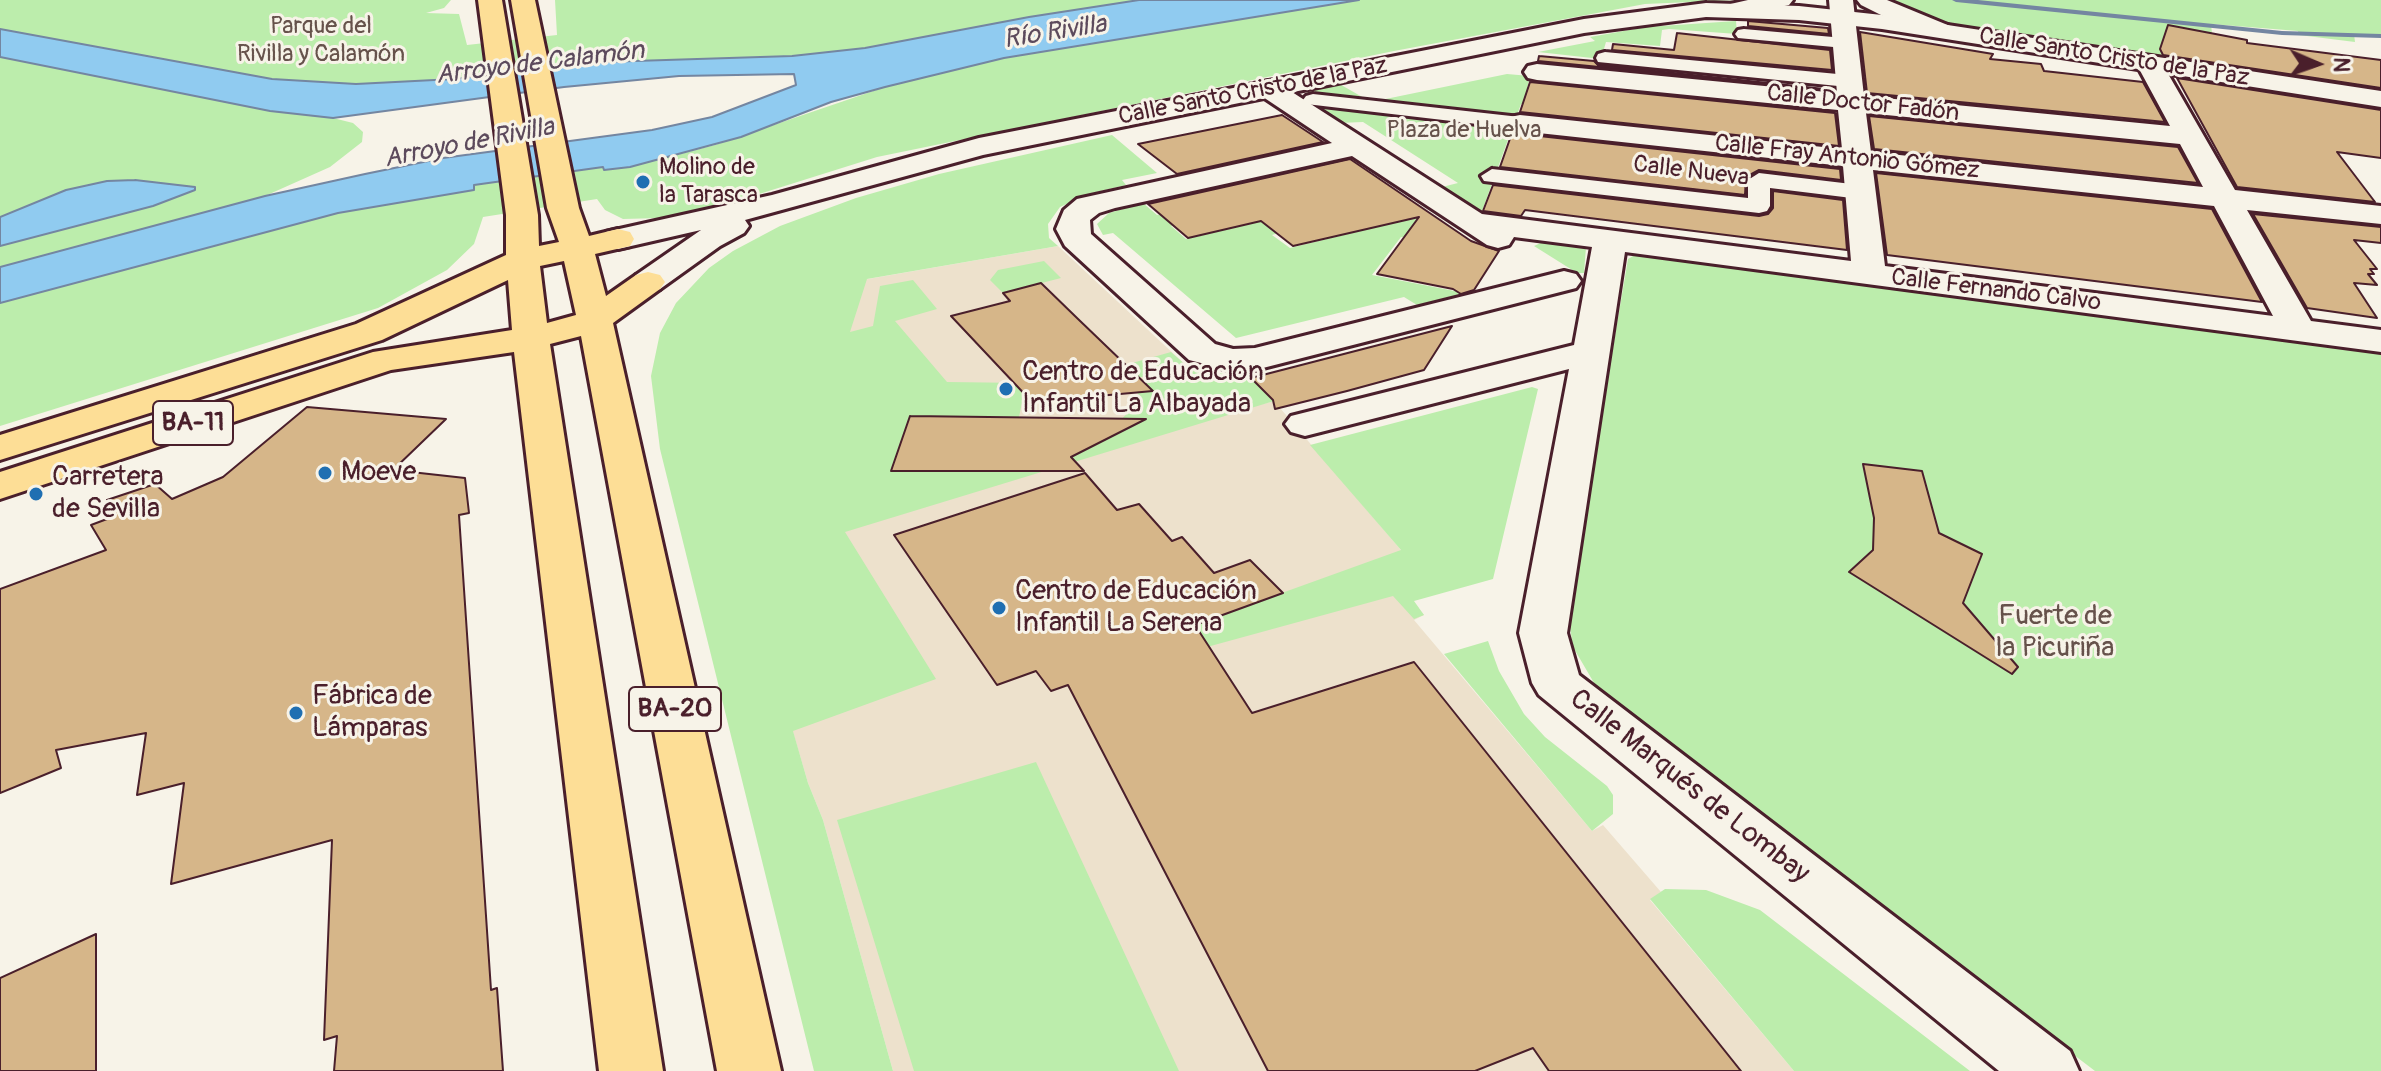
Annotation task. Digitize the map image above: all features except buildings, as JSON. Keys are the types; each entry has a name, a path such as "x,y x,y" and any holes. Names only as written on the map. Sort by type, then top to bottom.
{"highway":[{"name":"BA-20","path":"525,7 570,227 598,333 749,1071"},
{"path":"492,9 522,237 532,350 631,1071"},
{"path":"0,448 378,346 532,350 598,333 621,313 648,282 653,268 649,257 618,239 570,227 522,237 462,288 378,346"},
{"path":"462,288 449,304 445,316 446,327 466,343 481,348"},
{"name":"BA-11","path":"0,486 378,346"}],"street":[{"name":"Calle Santo Cristo de la Paz","path":"1739,22 1781,0"},
{"name":"Calle Santo Cristo de la Paz","path":"1869,0 1941,31 2381,99"},
{"name":"Calle Santo Cristo de la Paz","path":"778,203 979,147 1607,21 1739,22 1845,51 1941,31"},
{"path":"1667,45 1845,51"},
{"path":"1605,58 1845,51"},
{"path":"1845,51 1869,275"},
{"name":"Calle Doctor Fadón","path":"1537,72 1845,51 2189,136"},
{"path":"2150,65 2299,331"},
{"path":"1269,89 1564,281 1601,296"},
{"name":"Calle Fray Antonio Gómez","path":"1313,100 2381,215"},
{"path":"1357,146 1108,200 1081,211 1075,217 1072,229 1077,239 1202,352 1233,360 1255,359 1564,281"},
{"name":"Calle Nueva","path":"1492,176 1759,206 1759,180 1860,192"},
{"path":"618,239 778,203"},
{"path":"648,282 708,239 778,203"},
{"name":"Calle Fernando Calvo","path":"1473,222 2381,341"},
{"path":"1305,424 1591,352 1610,241"},
{"name":"Calle Marqués de Lombay","path":"1591,352 1543,633 1557,683 2047,1071"}],"shaded area":[{"path":"1058,246 1235,411 1274,401 1401,550 1409,596 1424,615 1414,620 1592,831 1603,825 1661,892 1650,900 1794,1071 893,1071 823,820 808,783 744,565 839,284"}],"green space":[{"name":"Parque del Rivilla y Calamón","path":"0,0 451,0 444,8 426,13 459,14 467,45 557,35 555,0 1139,0 866,48 792,56 603,62 454,79 356,84 272,79 0,29"},
{"path":"1359,0 1738,0 1645,4 1394,51 877,157 705,211 660,218 623,219 605,210 597,199 483,217 474,244 447,270 378,308 0,426 0,303 338,213 473,190 474,185 603,167 605,170 630,167 715,145 885,87 1004,58"},
{"path":"1888,0 2381,0 2381,37 2354,34 2355,42 2299,35 2298,31 2211,24 2215,64 1960,25 1926,17"},
{"path":"1736,21 1737,34 1669,29 1662,30 1660,46 1606,42 1601,59 1538,52 1595,41 1590,37 1646,27"},
{"name":"Parque del Rivilla y Calamón","path":"0,57 270,111 333,118 353,123 363,132 362,142 330,167 265,196 0,267"},
{"name":"Plaza de Huelva","path":"1507,74 1530,76 1527,89 1788,115 1789,132 1521,104 1481,214 1442,187 1458,183 1363,122 1339,123 1306,101 1304,95 1312,88 1336,82 1371,102"},
{"path":"1112,135 1157,173 1122,180 1126,185 1088,194 1060,207 1048,224 1049,238 1058,246 867,279 850,332 873,326 880,286 913,280 937,309 895,321 947,382 1026,383 1019,417 910,416 892,471 994,471 998,456 1113,427 1131,410 1138,393 1149,391 1144,377 1134,377 1125,365 1171,352 1187,366 1197,370 1251,378 1274,401 845,532 936,679 793,731 823,820 893,1071 814,1071 660,449 651,376 660,333 676,303 709,268 733,251 780,226 856,198 939,174"},
{"path":"1407,199 1442,244 1401,237 1372,275 1465,293 1417,305 1404,297 1236,338 1113,233 1103,235 1097,224 1109,213 1143,203 1157,215 1176,211 1189,221 1171,226 1186,239 1276,218 1290,229 1272,235 1290,248 1368,229"},
{"path":"1545,241 1586,247 1584,273 1577,273 1534,246"},
{"name":"Fuerte de la Picuriña","path":"1638,253 2381,348 2381,1071 2095,1071 1597,688 1573,647 1568,614 1628,259"},
{"path":"1044,261 1061,278 1003,293 990,280 998,270"},
{"path":"1532,387 1538,389 1493,579 1414,601 1424,615 1414,619 1393,596 1134,667 1182,629 1401,550 1310,445"},
{"path":"1488,641 1499,671 1524,714 1545,737 1607,786 1613,795 1613,814 1592,831 1444,654"},
{"path":"1036,762 1179,1071 914,1071 837,820"},
{"path":"1665,889 1706,890 1760,910 1970,1071 1794,1071 1650,899"}],"water":[{"name":"Río Rivilla","path":"1139,0 1359,0 1004,58 831,102 741,137 630,167 604,170 603,167 474,185 474,190 338,213 0,303 0,267 265,196 365,174 443,158 652,130 712,117 796,85 794,74 679,76 564,87 333,118 270,111 0,57 0,29 272,79 356,84 454,79 603,62 792,56 865,48"},
{"path":"135,180 195,187 195,190 153,206 0,246 0,217 66,190 107,181"}],"waterway":[{"path":"1956,0 2282,33 2381,36"}],"place":[{"name":"Molino de la Tarasca","path":"643,182"},
{"name":"Centro de Educación Infantil La Albayada","path":"1006,389"},
{"name":"Moeve","path":"325,473"},
{"name":"Carretera de Sevilla","path":"36,494"},
{"name":"Centro de Educación Infantil La Serena","path":"999,608"},
{"name":"Fábrica de Lámparas","path":"296,713"}],"water label":[{"name":"Arroyo de Calamón","path":"540,64"},
{"name":"Arroyo de Rivilla","path":"469,144"}]}
